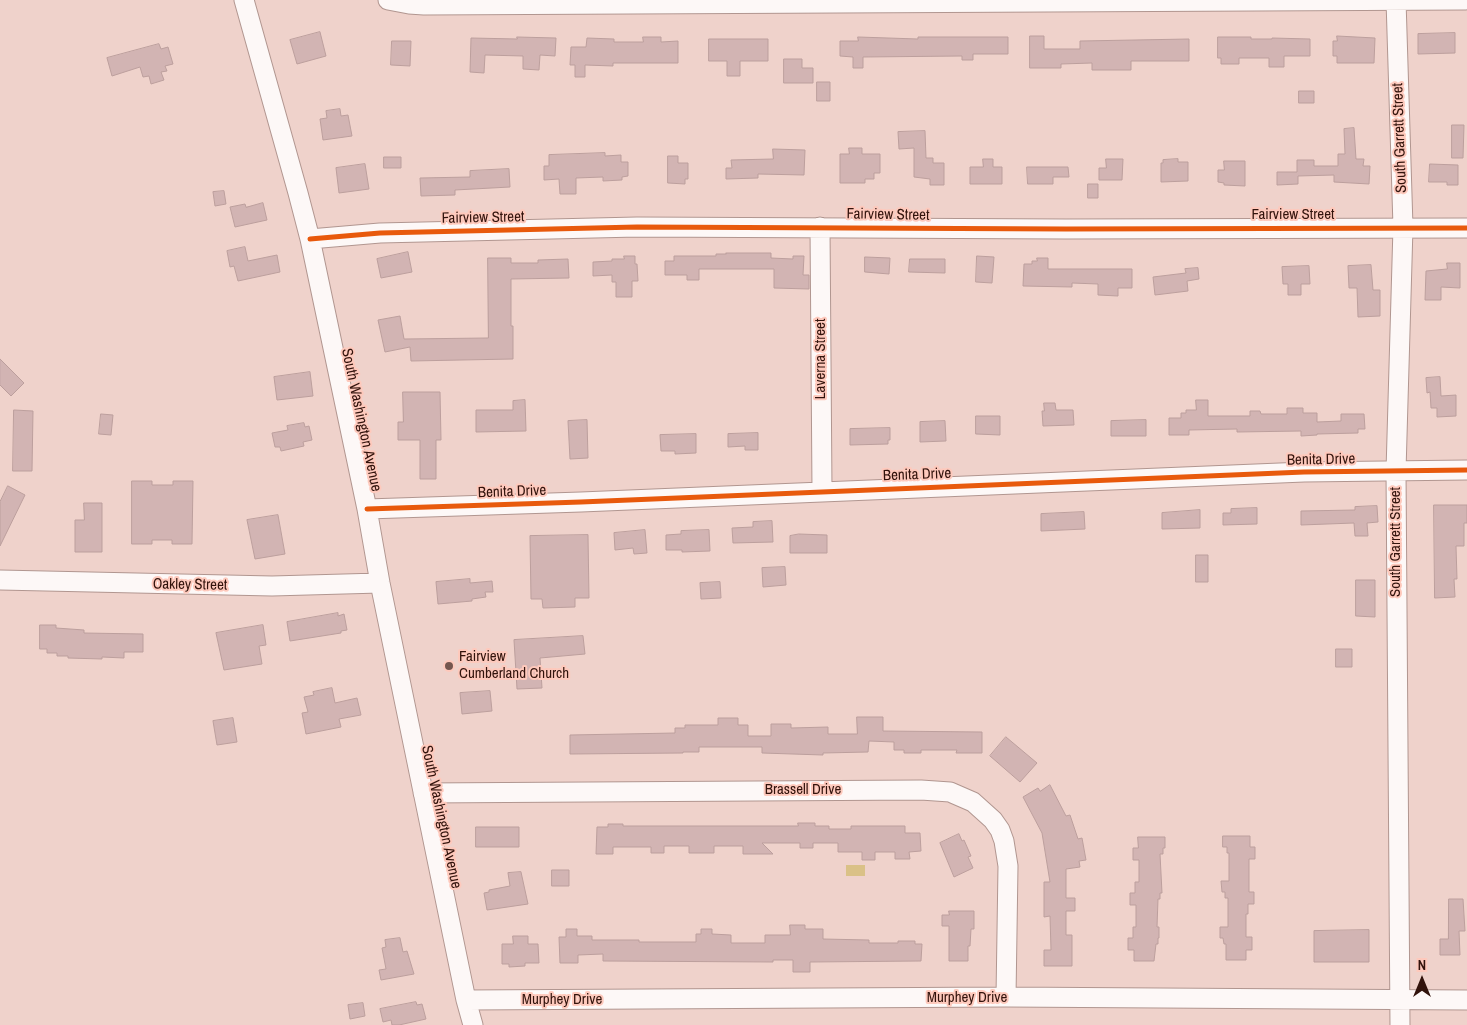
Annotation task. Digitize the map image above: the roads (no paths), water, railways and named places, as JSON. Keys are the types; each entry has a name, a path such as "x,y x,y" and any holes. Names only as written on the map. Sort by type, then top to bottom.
{"street":[{"name":"South Washington Avenue","path":"244,0 310,239 367,509 380,583 423,793 466,1000 473,1025"},
{"path":"388,0 424,5 1465,0"},
{"name":"South Garrett Street","path":"1396,0 1403,227 1396,471 1400,1025"},
{"name":"Fairview Street","path":"310,239 442,231 637,227 1467,228"},
{"name":"Laverna Street","path":"820,227 822,491"},
{"name":"Benita Drive","path":"367,509 1304,472 1467,470"},
{"name":"Oakley Street","path":"0,580 272,586 380,583"},
{"name":"Brassell Drive","path":"423,793 921,790 956,794 973,802 984,811 997,825 1004,840 1008,866 1006,997"},
{"name":"Murphey Drive","path":"466,1000 1006,997 1467,1000"}],"place":[{"name":"Fairview Cumberland Church","path":"449,666"}]}
